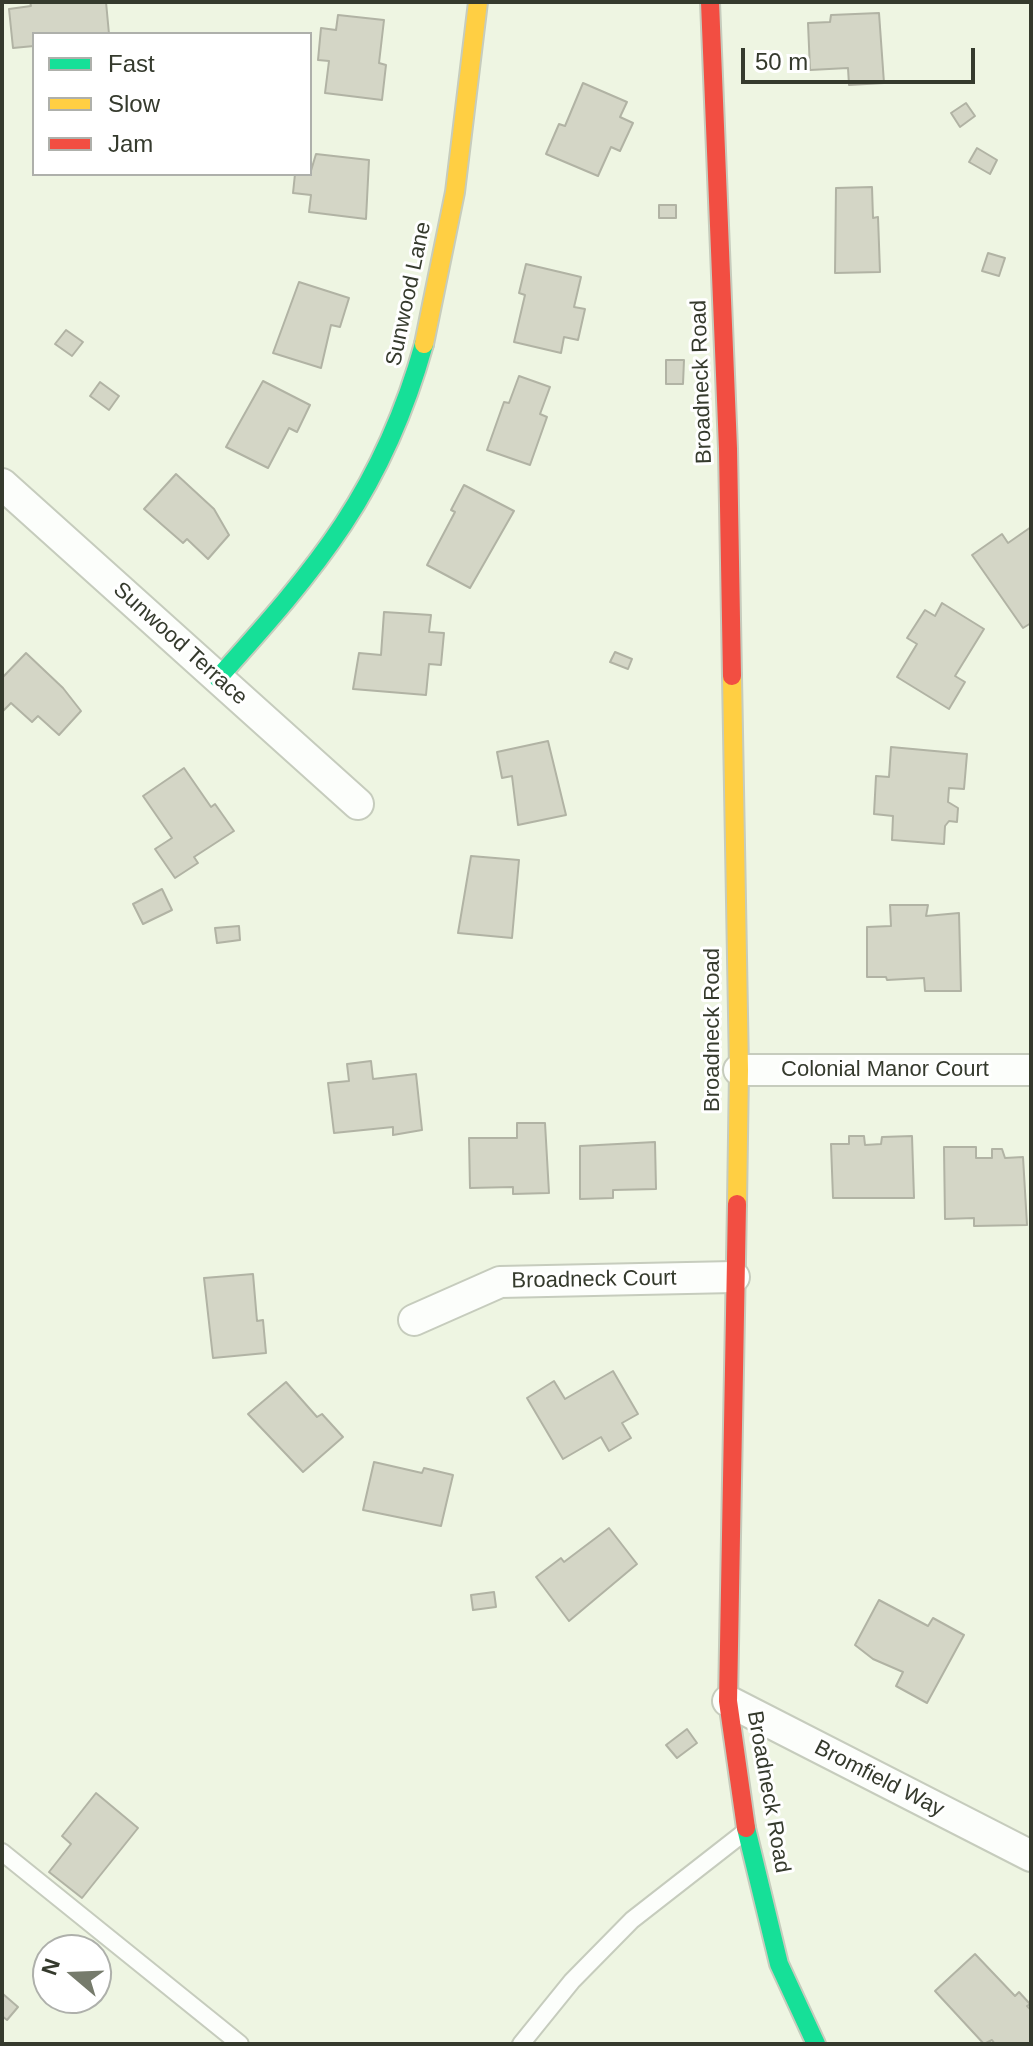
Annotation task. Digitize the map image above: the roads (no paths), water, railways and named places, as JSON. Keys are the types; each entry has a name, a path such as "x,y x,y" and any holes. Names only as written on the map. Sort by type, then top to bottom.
{"street":[{"name":"Sunwood Lane","path":"218,678 312,572 364,496 403,417 429,338 442,278 478,2"},
{"name":"Broadneck Road","path":"710,2 727,417 739,1070 728,1701 747,1830 779,1964 816,2044"},
{"name":"Sunwood Terrace","path":"2,484 358,804"},
{"name":"Colonial Manor Court","path":"739,1070 1031,1070"},
{"name":"Broadneck Court","path":"414,1320 500,1282 734,1277"},
{"name":"Bromfield Way","path":"728,1701 1031,1856"}],"lane":[{"path":"521,2044 572,1981 632,1920 747,1830"},
{"path":"2,1852 240,2044"}]}
